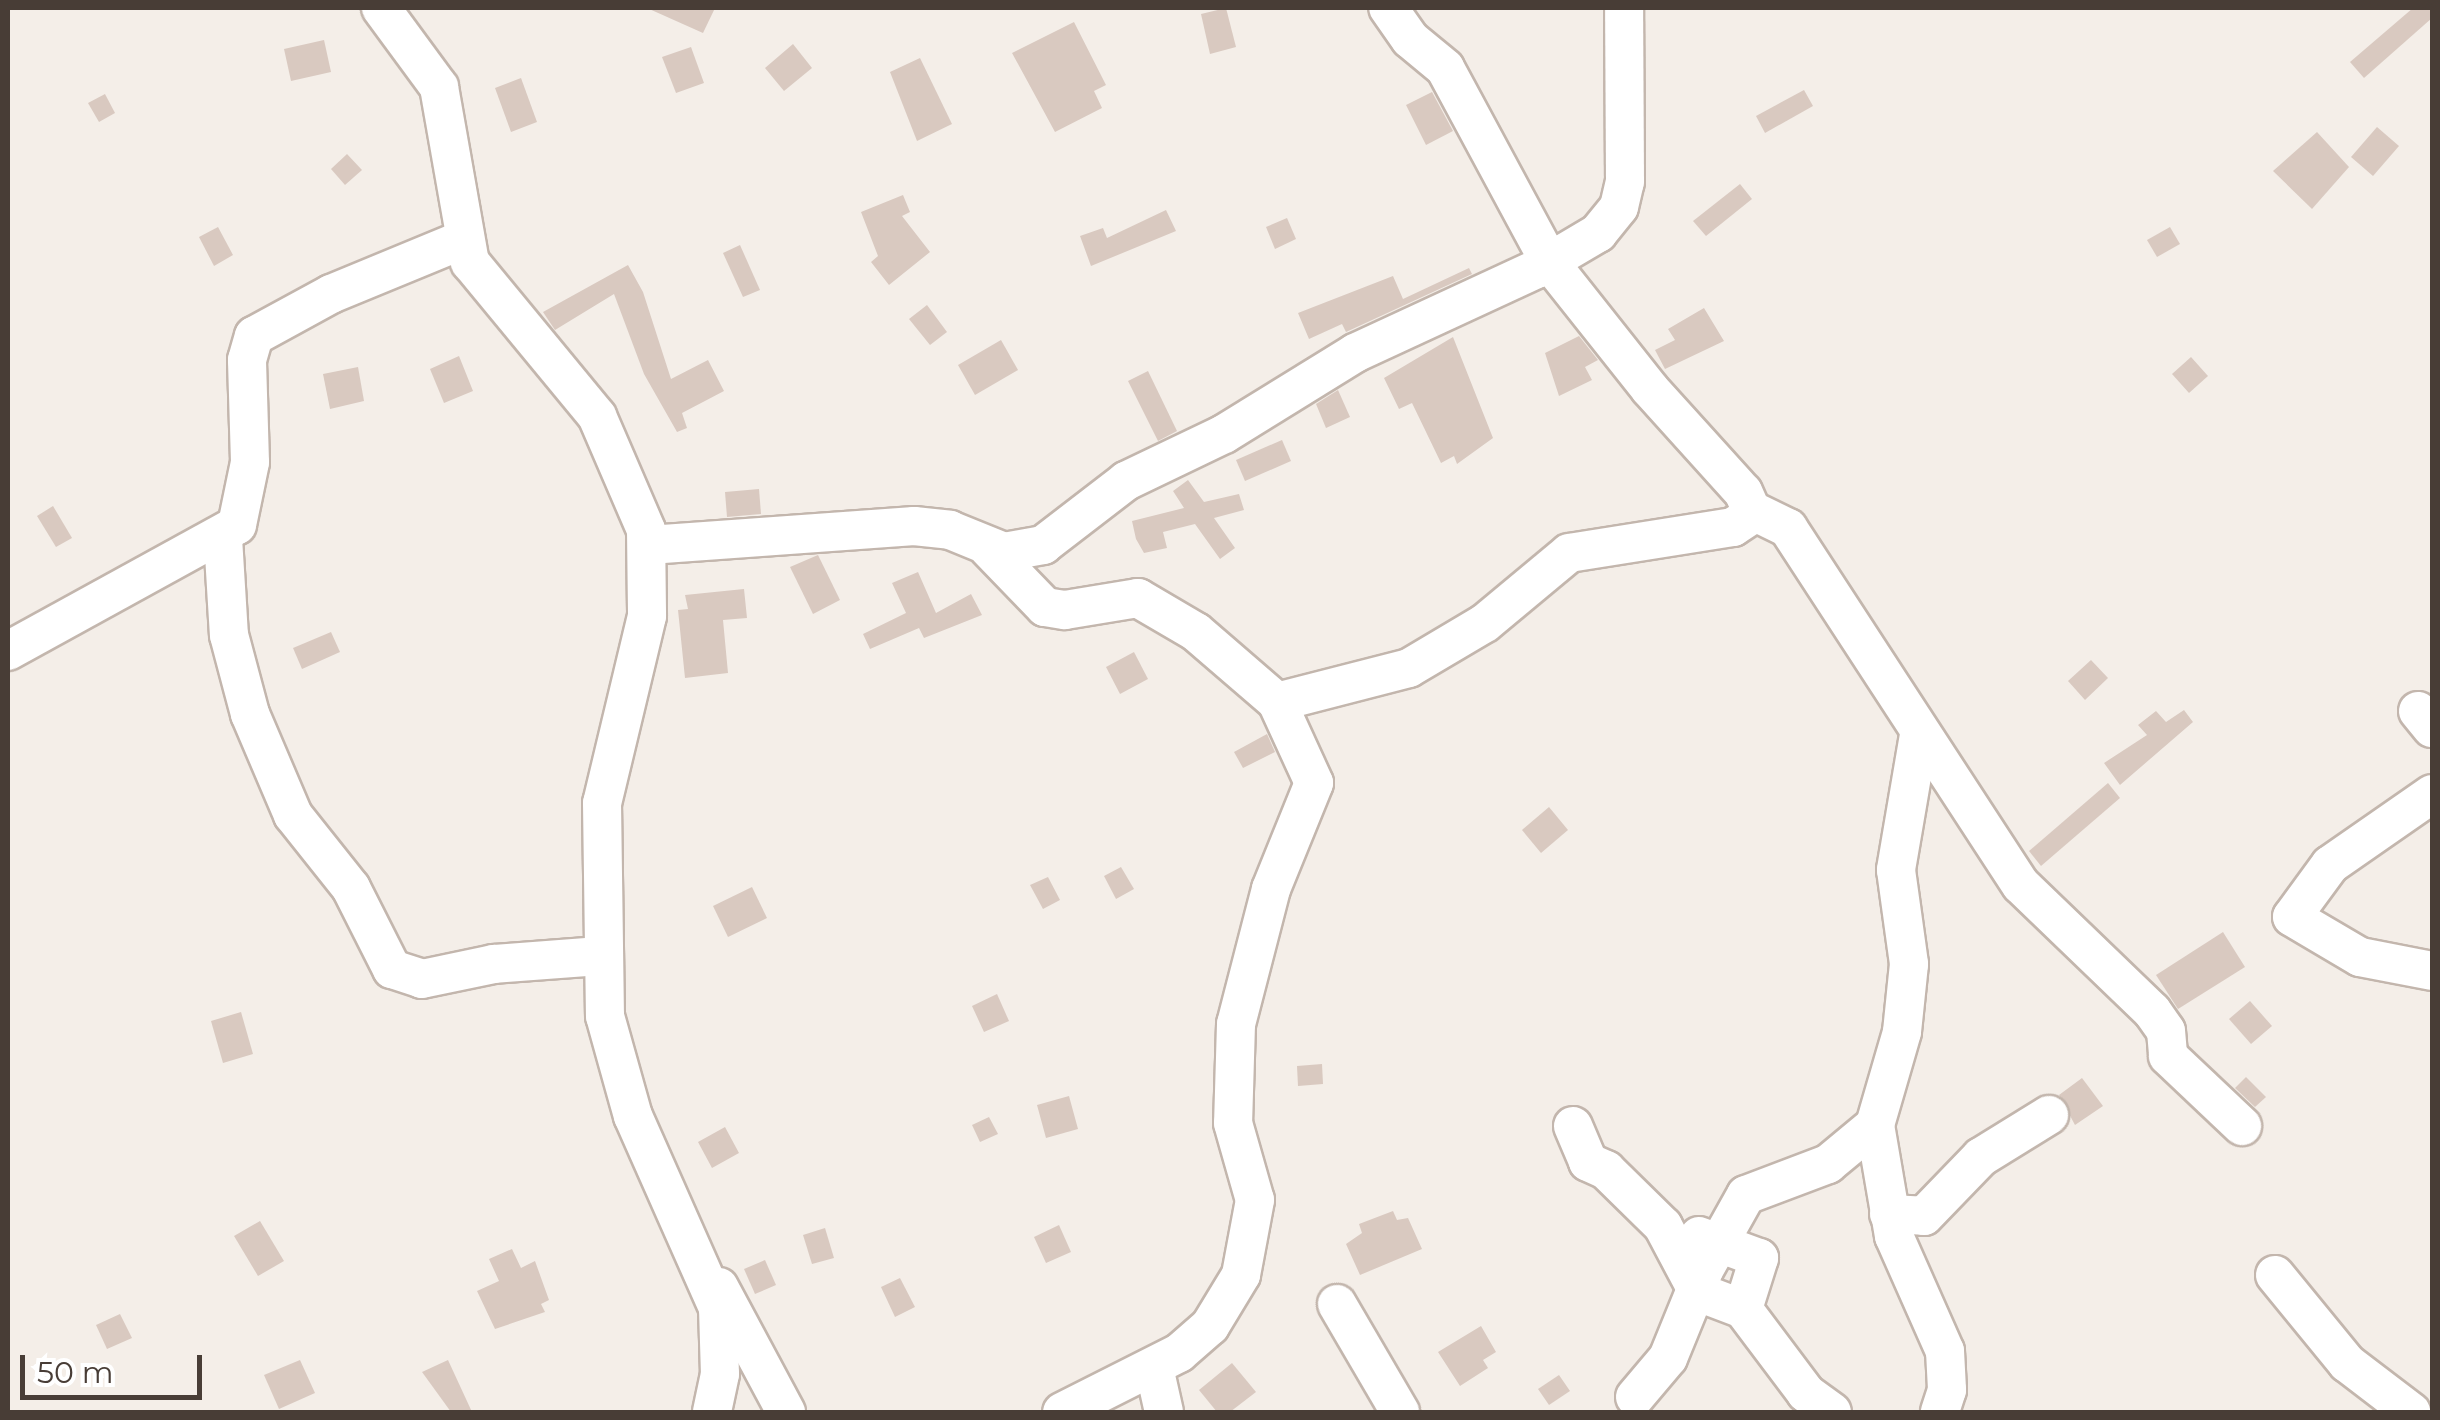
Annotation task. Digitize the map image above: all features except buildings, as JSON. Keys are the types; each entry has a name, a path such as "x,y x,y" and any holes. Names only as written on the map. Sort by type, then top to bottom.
{"street":[{"path":"381,8 431,74 445,103 462,240 493,294 598,416 634,493 649,545 647,616 602,804 600,956 605,1016 620,1077 705,1266 786,1412"},
{"path":"1388,8 1410,39 1445,68 1550,263 1753,511 1788,528 1918,735 2021,885 2152,1012 2166,1031 2168,1056 2242,1126"},
{"path":"649,545 914,526 950,530 988,548 1016,552 1043,545 1126,481 1224,434 1343,360 1550,263 1598,233 1622,200 1624,8"},
{"path":"8,651 222,538 242,518 247,496 250,340 331,294 462,240"},
{"path":"1277,702 1361,684 1426,659 1485,623 1569,553 1732,527 1753,511"},
{"path":"222,538 229,635 257,731 293,815 351,888 392,970 422,979 494,964 600,956"},
{"path":"988,548 1045,607 1148,600 1217,648 1277,702 1314,783 1271,889 1236,1024 1230,1099 1255,1200 1254,1224 1228,1302 1198,1338 1154,1367 1062,1412"},
{"path":"1918,735 1896,870 1909,964 1902,1032 1869,1143 1889,1214 1945,1351 1948,1390 1940,1412"},
{"path":"2432,794 2330,865 2292,916 2360,957 2432,971"},
{"path":"1889,1214 1924,1216 1981,1158 2049,1115"},
{"path":"1572,1126 1588,1162 1606,1170 1663,1226 1698,1292 1743,1309 1806,1394 1832,1412"},
{"path":"1636,1396 1668,1358 1720,1242 1746,1195 1828,1164 1869,1143"},
{"path":"1663,1226 1759,1258 1743,1309"},
{"path":"705,1266 718,1308 720,1374 712,1412"},
{"path":"2276,1275 2347,1363 2412,1412"},
{"path":"1337,1304 1400,1412"},
{"path":"1154,1367 1164,1412"}]}
